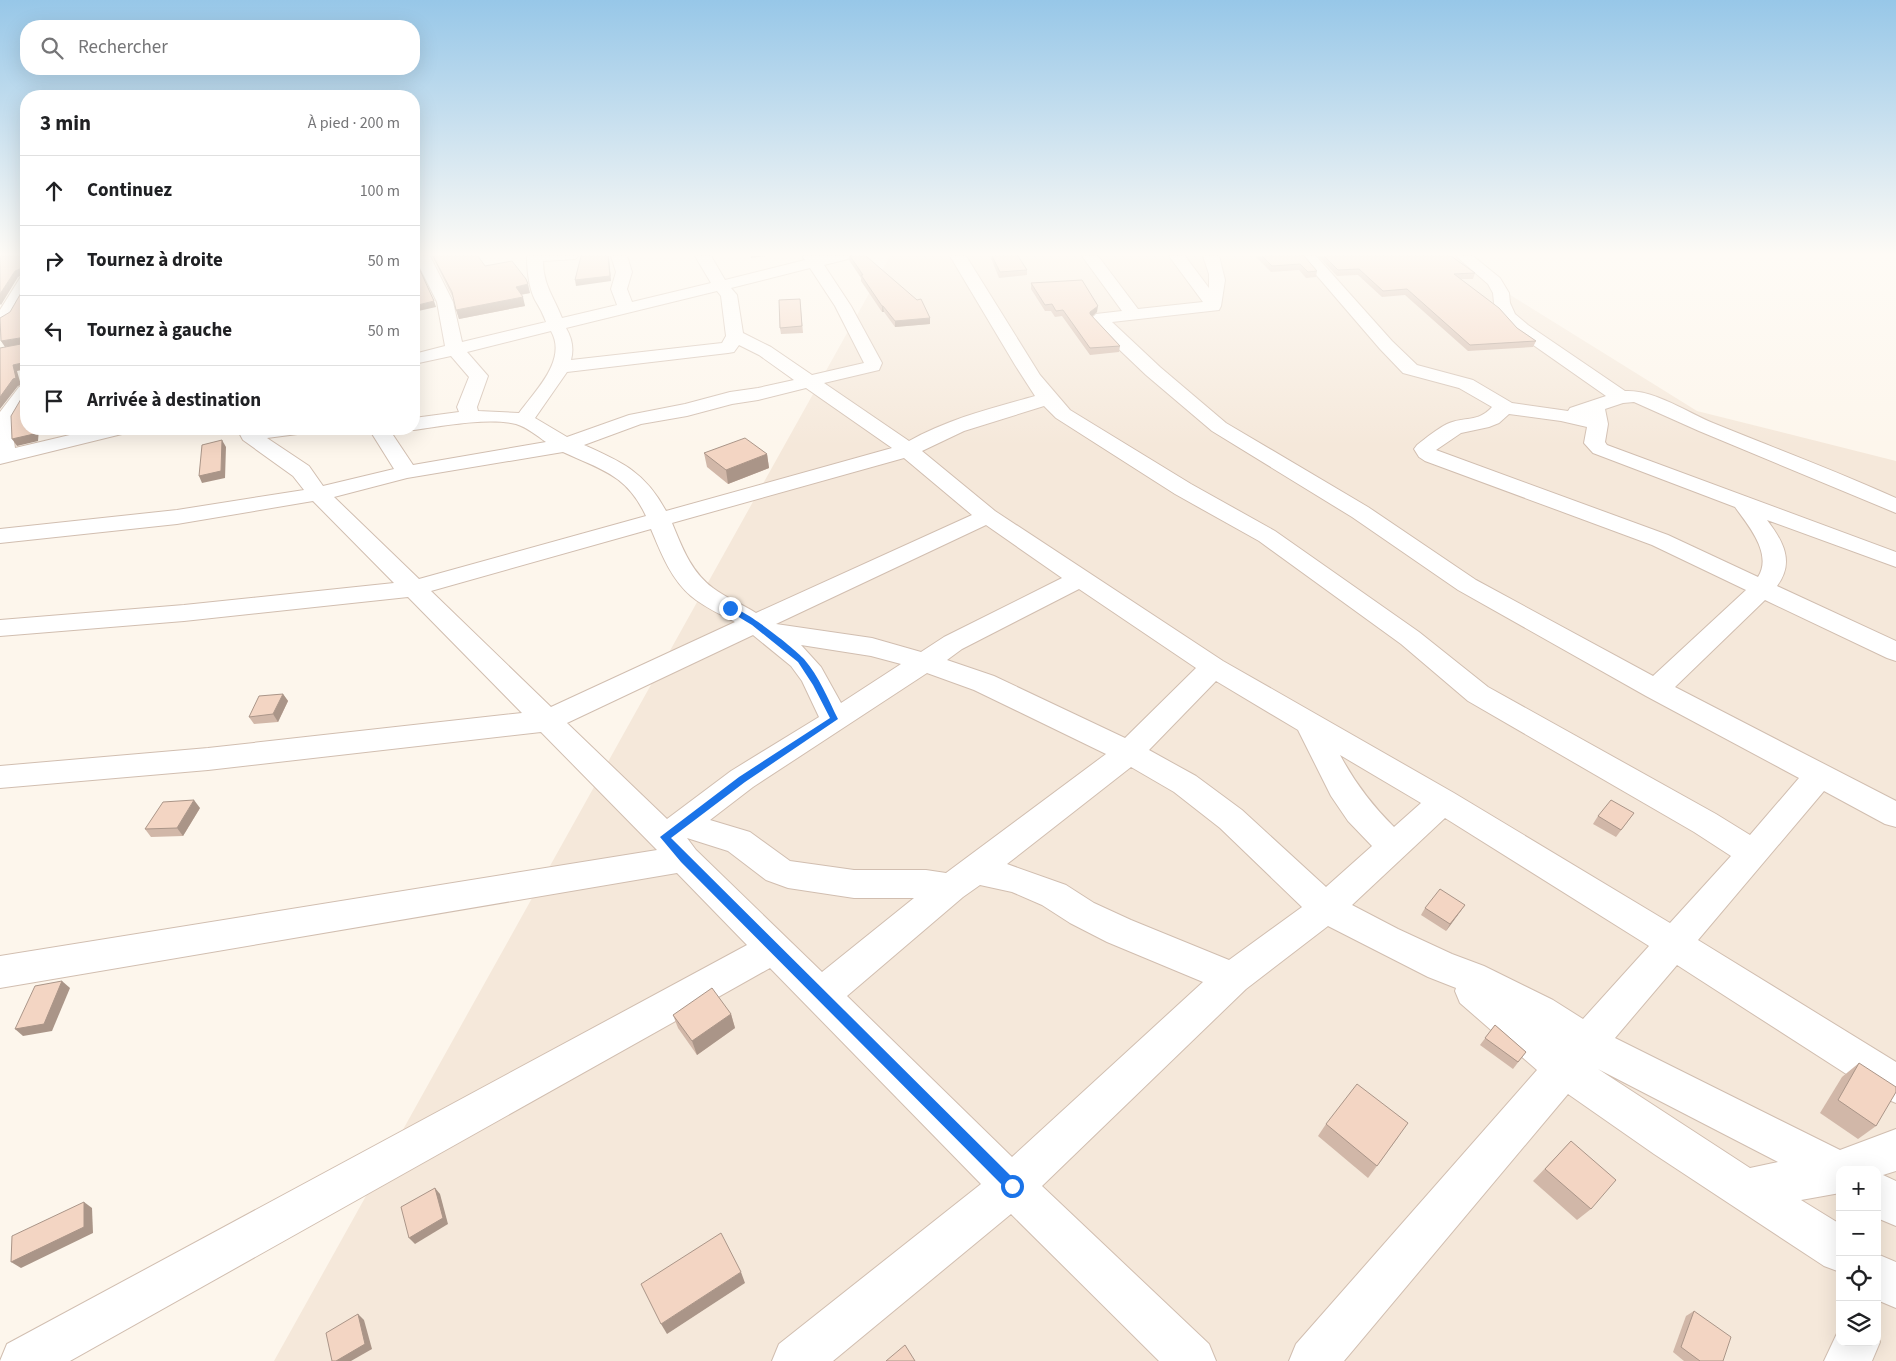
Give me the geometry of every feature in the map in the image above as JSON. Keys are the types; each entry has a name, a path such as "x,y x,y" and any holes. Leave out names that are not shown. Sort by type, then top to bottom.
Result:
{"street":[{"path":"448,320 455,349 479,376 468,407 471,418"},
{"path":"524,420 561,367 564,352 562,335 554,320"},
{"path":"420,358 579,320"},
{"path":"561,367 723,350 731,346 735,336 733,320"},
{"path":"0,536 177,517 318,494 408,472 566,445 636,419 687,410 730,398 758,394 872,366 873,363 849,320"},
{"path":"998,320 1034,382 1046,399 1072,421 1183,489 1267,536 1410,638 1478,694 1705,823 1753,854"},
{"path":"1100,320 1111,332 1147,365 1219,427 1360,512 1467,585 1656,689 1896,815"},
{"path":"1364,320 1410,369 1466,384 1507,408 1561,415 1596,415 1621,397 1636,396 1896,506"},
{"path":"1512,320 1522,329 1621,397"},
{"path":"735,336 765,351 908,450 987,516 1213,667 1443,801 1896,1084"},
{"path":"20,399 2,426 3,457 86,435"},
{"path":"0,628 412,589 908,450 920,443 987,416 1046,399"},
{"path":"1507,408 1499,411 1492,419 1482,423 1455,428 1424,449 1426,453 1660,540 1896,652"},
{"path":"1596,415 1594,443 1600,449 1896,560"},
{"path":"420,423 471,418 524,420 566,445 589,454 626,474 642,489 660,519 665,537 694,585 706,595 760,627 800,660 817,684 834,719"},
{"path":"252,435 301,471 318,494 545,721 677,840 773,948 820,996 1192,1361"},
{"path":"383,435 408,472"},
{"path":"1656,689 1762,589 1773,574 1774,551 1761,526 1743,503"},
{"path":"0,777 208,759 545,721 760,627 987,516"},
{"path":"677,840 742,779 834,719 953,643 1081,578"},
{"path":"760,627 872,647 925,662 984,683 1129,752 1185,784 1231,818 1281,868 1326,908 1386,940 1441,966 1492,1006 1576,1056 1836,1169"},
{"path":"820,996 964,878 1129,752 1213,667"},
{"path":"1309,723 1342,788 1359,812 1393,846"},
{"path":"1314,1361 1820,774"},
{"path":"796,1361 1012,1186 1233,978 1326,908 1443,801"},
{"path":"0,972 677,840 739,841 778,870 788,874 854,884 926,884 964,878 1017,880 1054,896 1082,913 1119,931 1233,978"},
{"path":"24,1361 773,948"},
{"path":"1576,1056 1654,1130 1836,1247"},
{"path":"1853,1166 1896,1150"},
{"path":"1748,1189 1836,1172"},
{"path":"1881,1196 1896,1205"},
{"path":"1848,1361 1855,1346"}],"shaded area":[{"path":"855,320 1550,320 1697,411 1896,461 1896,1361 274,1361"}],"building":[{"path":"0,320 20,320 20,338 1,341"},
{"path":"780,320 802,320 802,326 780,328"},
{"path":"1070,320 1095,320 1120,346 1090,348"},
{"path":"1441,320 1509,320 1517,328 1536,341 1470,345"},
{"path":"20,344 20,363 13,365 16,378 13,379 0,397 0,348"},
{"path":"20,401 20,435 30,435 12,439 11,416"},
{"path":"745,438 767,454 726,470 704,453"},
{"path":"222,440 221,471 199,476 202,445"},
{"path":"283,694 273,714 249,717 259,696"},
{"path":"194,800 177,828 145,829 163,802"},
{"path":"1611,800 1634,813 1621,830 1598,816"},
{"path":"1440,889 1465,905 1450,924 1425,908"},
{"path":"62,981 44,1024 15,1029 35,986"},
{"path":"712,988 731,1014 692,1041 673,1015"},
{"path":"1495,1025 1526,1052 1518,1062 1485,1038"},
{"path":"1859,1063 1896,1087 1896,1092 1876,1126 1838,1100"},
{"path":"1357,1084 1408,1123 1377,1166 1326,1124"},
{"path":"1571,1141 1616,1180 1591,1209 1545,1169"},
{"path":"435,1188 443,1218 409,1238 401,1207"},
{"path":"84,1202 84,1227 11,1262 12,1236"},
{"path":"721,1233 741,1272 661,1324 641,1284"},
{"path":"1694,1311 1731,1337 1723,1361 1700,1361 1681,1347"},
{"path":"358,1314 365,1344 336,1361 332,1361 326,1333"},
{"path":"905,1345 915,1361 886,1361"}],"route":[{"path":"730,608 755,623 800,660 817,684 834,719 742,779 665,837 684,859 1012,1186"}]}
